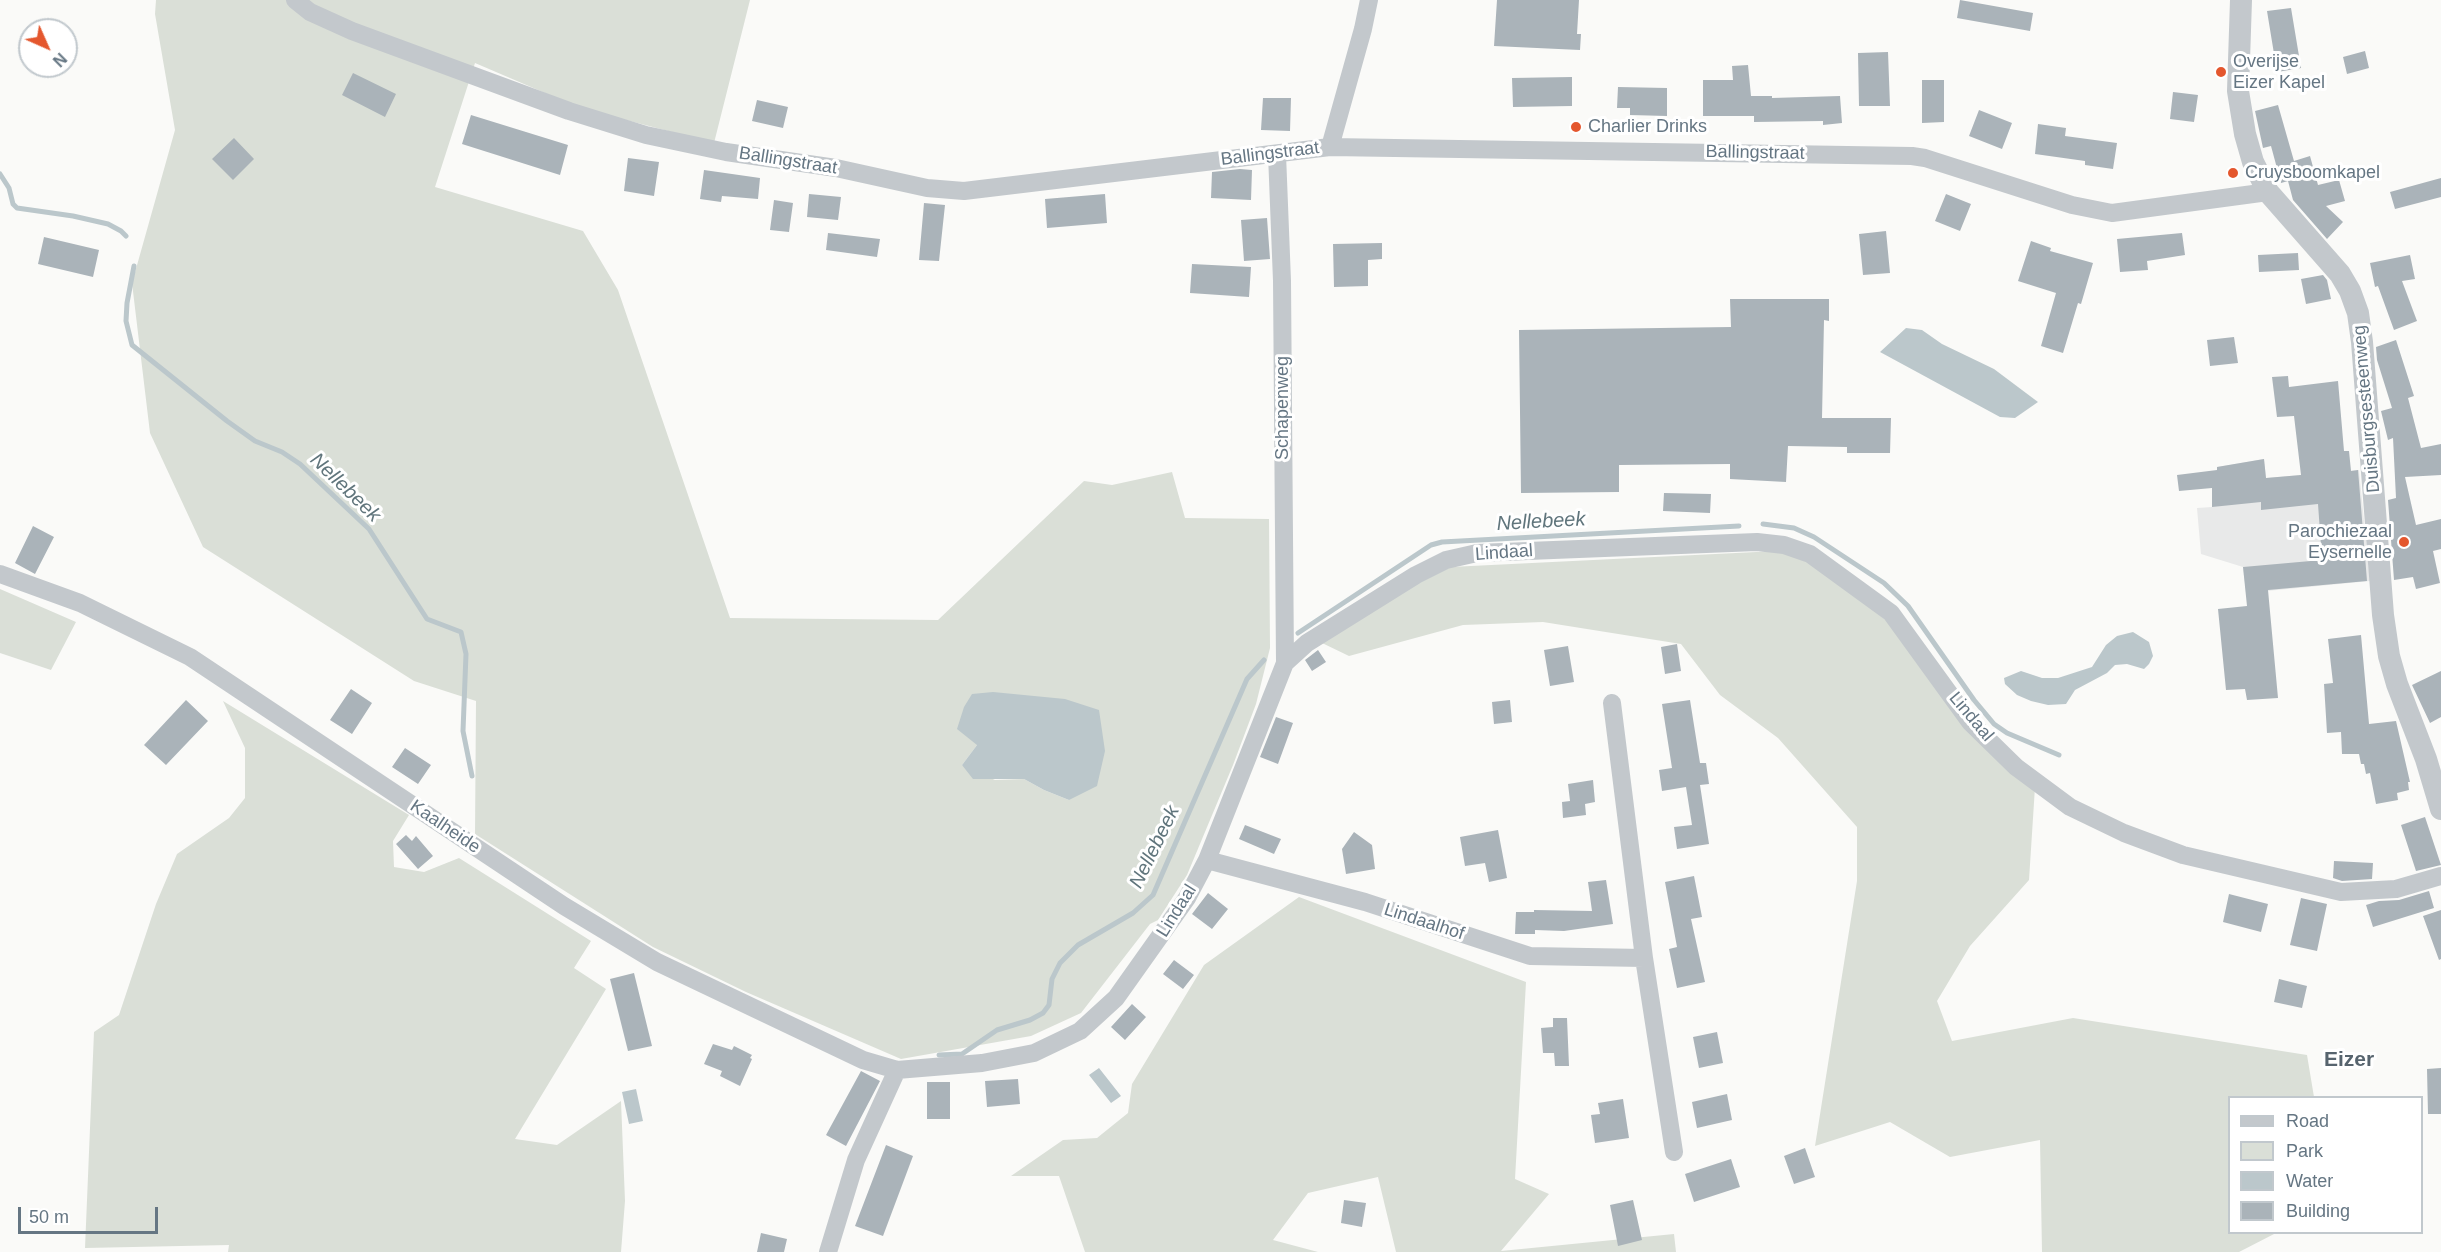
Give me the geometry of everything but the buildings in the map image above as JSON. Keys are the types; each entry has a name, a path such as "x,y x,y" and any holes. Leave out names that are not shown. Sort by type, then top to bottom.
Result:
{"street":[{"name":"Ballingstraat","path":"295,0 310,12 352,31 569,111 635,131 726,152 836,168 927,188 964,191 1330,147 1912,156 1925,158 2072,205 2112,213 2268,192"},
{"path":"1330,147 1369,0"},
{"name":"Duisburgsesteenweg","path":"2241,0 2238,62 2241,114 2253,162 2268,192 2340,274 2350,291 2358,313 2384,625 2389,656 2397,684 2433,755 2441,809"},
{"name":"Schapenweg","path":"1277,154 1282,281 1285,663"},
{"name":"Lindaal","path":"897,1070 982,1063 1034,1053 1080,1030 1116,998 1187,898 1207,860 1285,663 1307,644 1416,574 1446,560 1477,553 1757,542 1784,545 1810,554 1891,613 1970,722 2016,767 2070,807 2124,833 2183,855 2341,892 2396,889 2441,876"},
{"name":"Kaalheide","path":"0,574 80,603 190,657 564,906 657,962 863,1060 897,1070"},
{"path":"1612,704 1644,958 1674,1152"},
{"name":"Lindaalhof","path":"1207,860 1365,902 1530,956 1644,958"},
{"path":"828,1252 856,1160 897,1070"}],"shaded area":[{"path":"2264,459 2266,478 2359,470 2370,581 2246,593 2243,567 2201,554 2197,508 2212,507 2212,485 2218,472 2217,467"}],"green space":[{"path":"156,0 750,0 714,143 580,108 475,63 435,187 583,231 618,290 730,618 938,620 1084,481 1112,485 1172,472 1185,518 1269,519 1270,648 1256,704 1233,765 1187,875 1158,920 1150,924 1081,1013 1031,1036 901,1059 746,992 653,947 475,834 476,701 414,681 203,547 150,433 132,283 175,130 155,14","holes":["1098,710 1101,731 1069,800 1024,779 995,780 962,765 977,745"]},
{"path":"1797,550 1887,621 2035,787 2029,880 1970,946 1937,1001 1952,1041 2073,1018 2307,1055 2314,1096 2228,1096 2228,1234 2274,1234 2239,1252 2042,1252 2040,1140 1950,1157 1890,1122 1815,1146 1857,881 1857,827 1778,738 1720,695 1681,644 1543,622 1463,625 1349,656 1320,642 1430,568"},
{"path":"0,589 76,622 51,670 0,653"},
{"path":"223,701 409,815 393,841 394,867 424,872 459,858 591,941 574,968 606,989 515,1139 557,1145 621,1101 625,1201 621,1252 228,1252 229,1245 85,1248 94,1032 119,1015 156,904 177,854 229,818 245,798 245,748"},
{"path":"1299,897 1526,982 1515,1179 1549,1194 1501,1251 1674,1234 1676,1252 1396,1252 1378,1177 1308,1193 1273,1240 1318,1252 1085,1252 1059,1176 1011,1176 1063,1140 1097,1138 1128,1113 1132,1084 1204,965"}],"water":[{"path":"1906,328 1922,330 1942,344 1994,369 2038,402 2015,418 2000,417 1880,352"},
{"path":"2133,632 2149,642 2153,656 2149,664 2144,669 2127,664 2115,665 2107,673 2075,690 2066,704 2048,705 2031,701 2017,695 2005,684 2004,678 2021,671 2042,678 2058,678 2092,667 2106,645 2117,636"},
{"path":"993,692 1065,699 1099,710 1105,751 1097,786 1069,800 1024,779 973,779 962,765 977,745 957,729 964,707 972,694"},
{"path":"1099,1068 1121,1096 1111,1103 1089,1075"},
{"path":"636,1089 643,1121 629,1124 622,1092"}],"waterway":[{"name":"Nellebeek","path":"0,174 17,208 73,216 108,224 126,236"},
{"name":"Nellebeek","path":"134,266 126,321 132,345 255,441 282,452 300,464 369,529 427,619 461,632 466,654 463,731 472,776"},
{"name":"Nellebeek","path":"1763,524 1794,528 1814,537 1884,583 1908,606 1974,700 1994,724 2007,733 2059,755"},
{"name":"Nellebeek","path":"1298,633 1431,545 1442,542 1739,526"},
{"name":"Nellebeek","path":"939,1055 962,1054 997,1030 1030,1020 1043,1013 1049,1005 1052,979 1060,963 1078,945 1133,913 1153,895 1247,679 1264,660"}],"place":[{"name":"Overijse Eizer Kapel","path":"2221,72"},
{"name":"Charlier Drinks","path":"1576,127"},
{"name":"Cruysboomkapel","path":"2233,173"},
{"name":"Parochiezaal Eysernelle","path":"2404,542"}],"district":[{"name":"Eizer","path":"2349,1060"}]}
